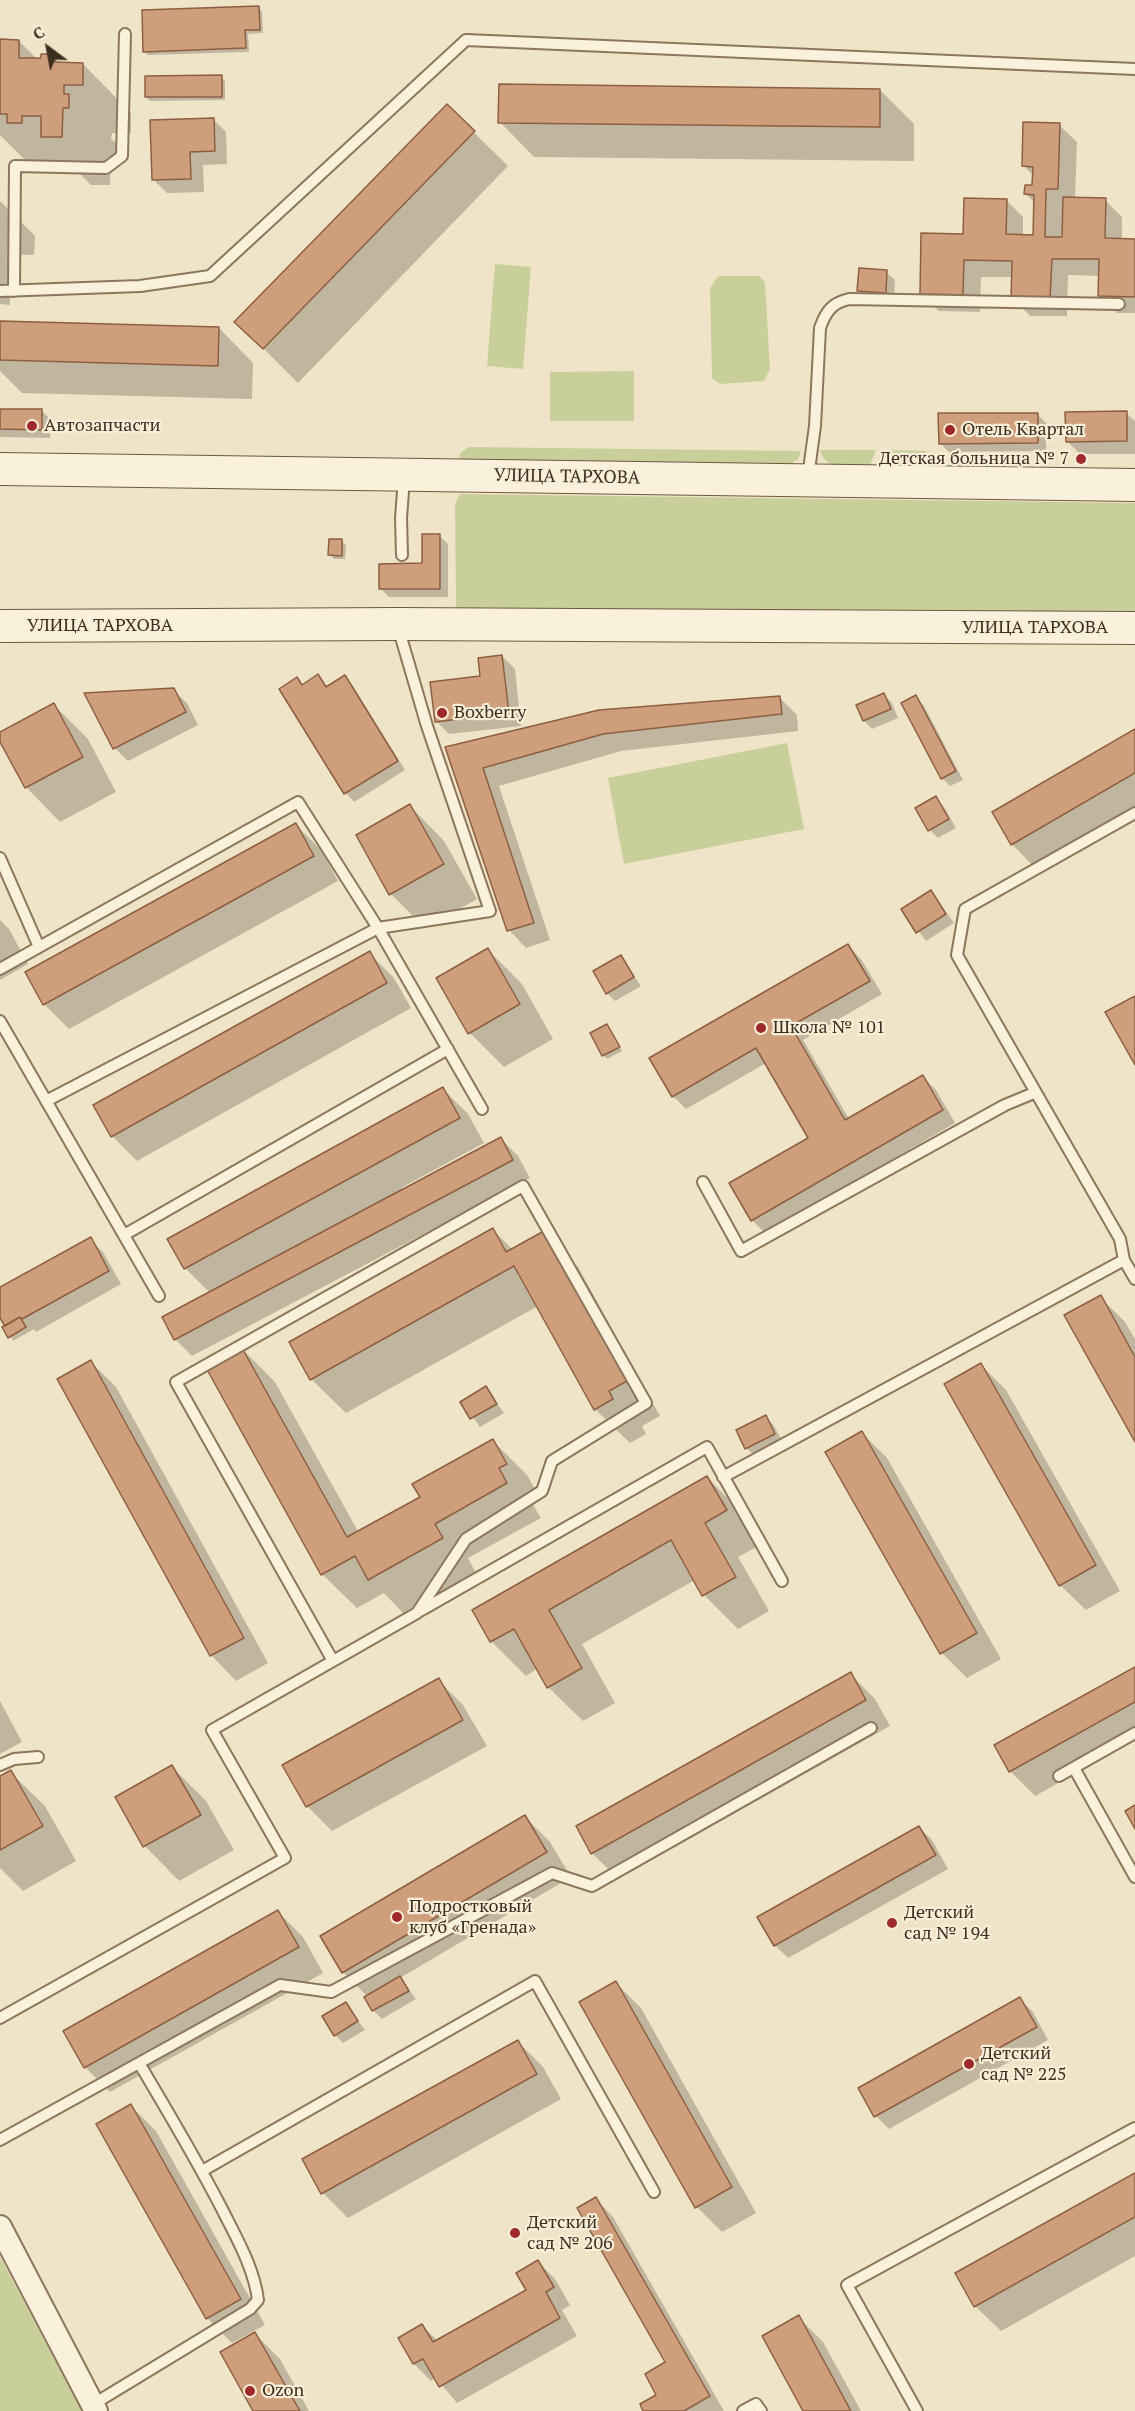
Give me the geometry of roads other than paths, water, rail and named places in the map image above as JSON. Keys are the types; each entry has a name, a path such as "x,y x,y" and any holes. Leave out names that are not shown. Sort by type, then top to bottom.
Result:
{"main road":[{"name":"УЛИЦА ТАРХОВА","path":"0,469 1135,485"},
{"name":"УЛИЦА ТАРХОВА","path":"0,626 398,624 1135,628"}],"street":[{"path":"0,2227 94,2408"}],"lane":[{"path":"14,291 15,166 106,168 122,156 125,33"},
{"path":"0,291 140,286 210,276 466,40 1135,69"},
{"path":"808,480 815,426 820,328 825,315 837,302 849,299 1119,304"},
{"path":"402,555 400,518 404,475"},
{"path":"46,1101 378,928 490,911 427,726 398,624"},
{"path":"0,969 298,802 378,928 482,1109"},
{"path":"1135,813 965,909 957,955 1034,1093 1120,1239 1124,1260 1135,1280"},
{"path":"0,858 39,947"},
{"path":"0,1021 159,1296"},
{"path":"124,1235 448,1049"},
{"path":"703,1182 741,1251 1005,1105 1034,1093"},
{"path":"333,1660 176,1382 522,1186 646,1403 552,1461 542,1491 466,1539 417,1613"},
{"path":"723,1477 1124,1260"},
{"path":"0,2018 285,1858 212,1730 707,1448 782,1581"},
{"path":"0,2140 280,1985 331,1992 552,1874 592,1886 871,1728"},
{"path":"1059,1776 1135,1733"},
{"path":"0,1765 14,1759 38,1757"},
{"path":"1074,1768 1135,1877"},
{"path":"202,2171 535,1981 654,2192"},
{"path":"94,2408 233,2319 258,2300 256,2280 202,2171 139,2063"},
{"path":"917,2411 847,2285 1135,2128"},
{"path":"743,2411 756,2404 761,2411"}],"place":[{"name":"Автозапчасти","path":"32,426"},
{"name":"Отель Квартал","path":"950,430"},
{"name":"Детская больница № 7","path":"1081,459"},
{"name":"Boxberry","path":"442,713"},
{"name":"Школа № 101","path":"761,1028"},
{"name":"Подростковый клуб «Гренада»","path":"397,1917"},
{"name":"Детский сад № 194","path":"892,1923"},
{"name":"Детский сад № 225","path":"969,2064"},
{"name":"Детский сад № 206","path":"515,2233"},
{"name":"Ozon","path":"250,2391"}]}
